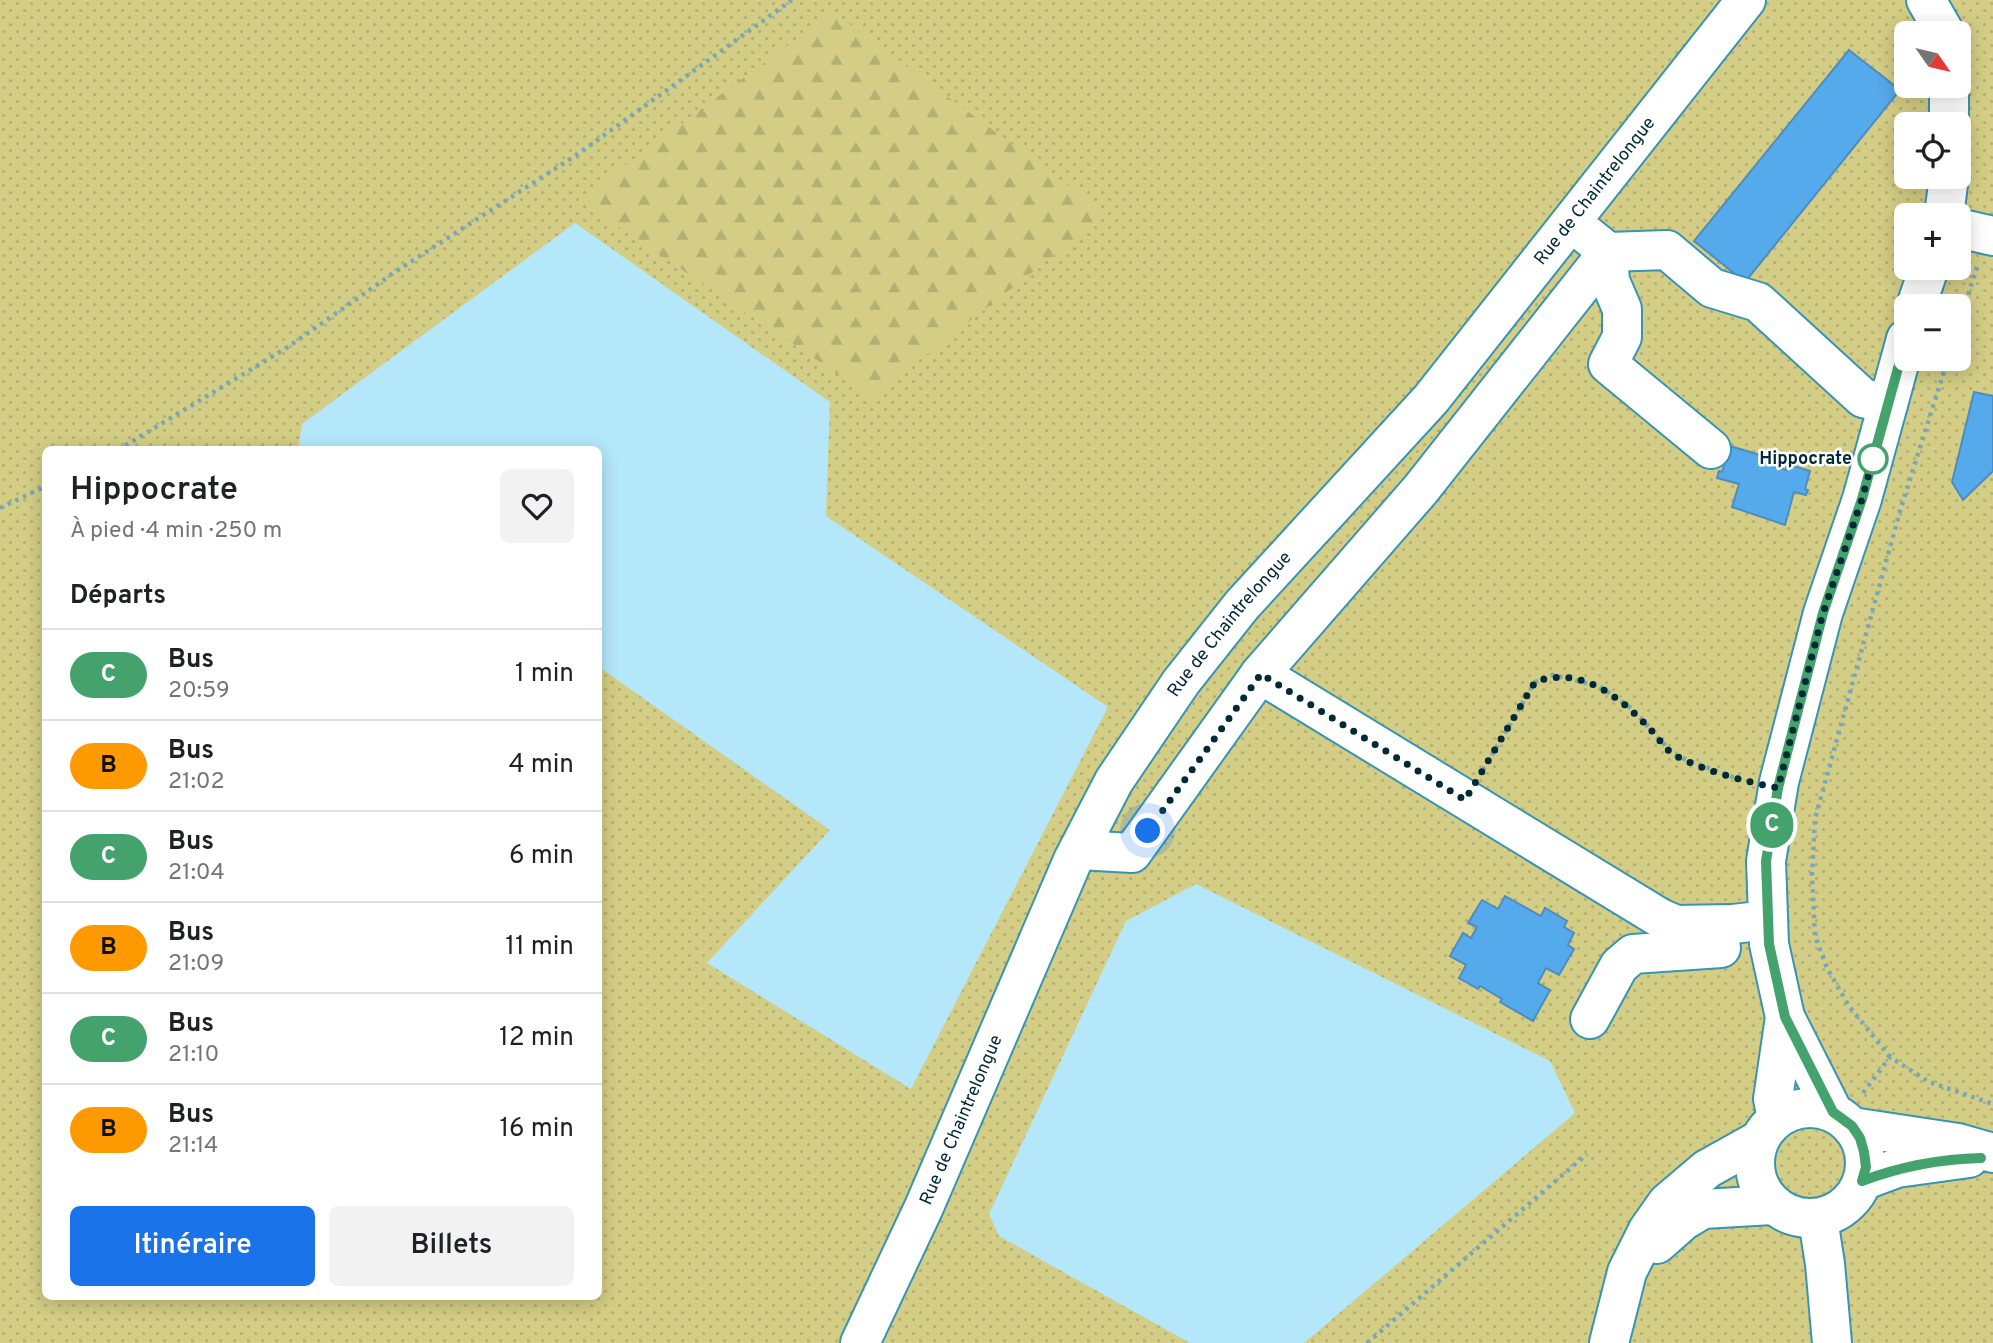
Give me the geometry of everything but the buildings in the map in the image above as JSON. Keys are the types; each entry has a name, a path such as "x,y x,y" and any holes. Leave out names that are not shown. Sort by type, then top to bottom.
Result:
{"street":[{"name":"Rue de Chaintrelongue","path":"860,1343 924,1207 1079,850 1114,781 1181,682 1242,605 1431,399 1746,0"},
{"path":"1926,0 1939,21"},
{"path":"1945,0 1946,21"},
{"path":"1572,223 1608,252 1667,250 1712,288 1758,302 1863,398 1888,404"},
{"path":"1971,231 1993,236"},
{"path":"1608,252 1610,281 1622,309 1622,337 1608,364 1711,449"},
{"path":"1079,850 1132,853 1261,674 1421,489 1608,252"},
{"path":"1785,1017 1768,1129 1754,1157 1755,1174 1761,1191 1772,1205 1801,1219 1818,1219 1846,1206 1856,1195 1866,1167 1864,1152 1860,1138 1843,1119 1785,1017 1768,932 1766,861 1778,788 1823,613 1862,499 1897,371"},
{"path":"1261,674 1465,800 1676,925 1733,924 1768,932"},
{"path":"1590,1019 1619,966 1633,954 1768,932"},
{"path":"1612,1334 1627,1272 1648,1230 1667,1203 1707,1169 1768,1129 1790,1111 1804,1108 1958,1143 1993,1155"},
{"path":"1862,1181 1897,1168 1954,1158 1993,1155"},
{"path":"1612,1334 1642,1267 1661,1239 1683,1221 1703,1209 1772,1205"},
{"path":"1818,1219 1832,1343"}],"path":[{"path":"125,446 288,347 395,272 578,154 792,0"},
{"path":"1944,371 1900,511 1815,819 1812,875 1815,936 1827,968 1849,1006 1890,1057 1929,1082 1993,1104"},
{"path":"0,508 42,488"},
{"path":"1465,800 1535,682 1553,675 1599,686 1630,708 1674,755 1743,781 1778,788"},
{"path":"1843,1119 1890,1057"},
{"path":"1367,1343 1587,1154"}],"green space":[{"path":"0,0 1993,0 1993,1343 1304,1343 1575,1113 1550,1061 1196,884 1126,921 989,1214 999,1236 1190,1343 0,1343"},
{"path":"833,12 1107,214 872,397 578,200"}],"bus line":[{"name":"C","path":"1897,371 1862,499 1823,613 1778,788 1766,861 1769,944 1785,1017 1833,1112 1852,1126 1860,1138 1866,1167 1862,1181 1897,1168 1954,1158 1981,1158"}],"place":[{"name":"Hippocrate","path":"1873,459"}],"route":[{"path":"1148,831 1261,674 1465,800 1535,682 1553,675 1599,686 1630,708 1674,755 1743,781 1778,788 1823,613 1875,452 1873,459"}]}
